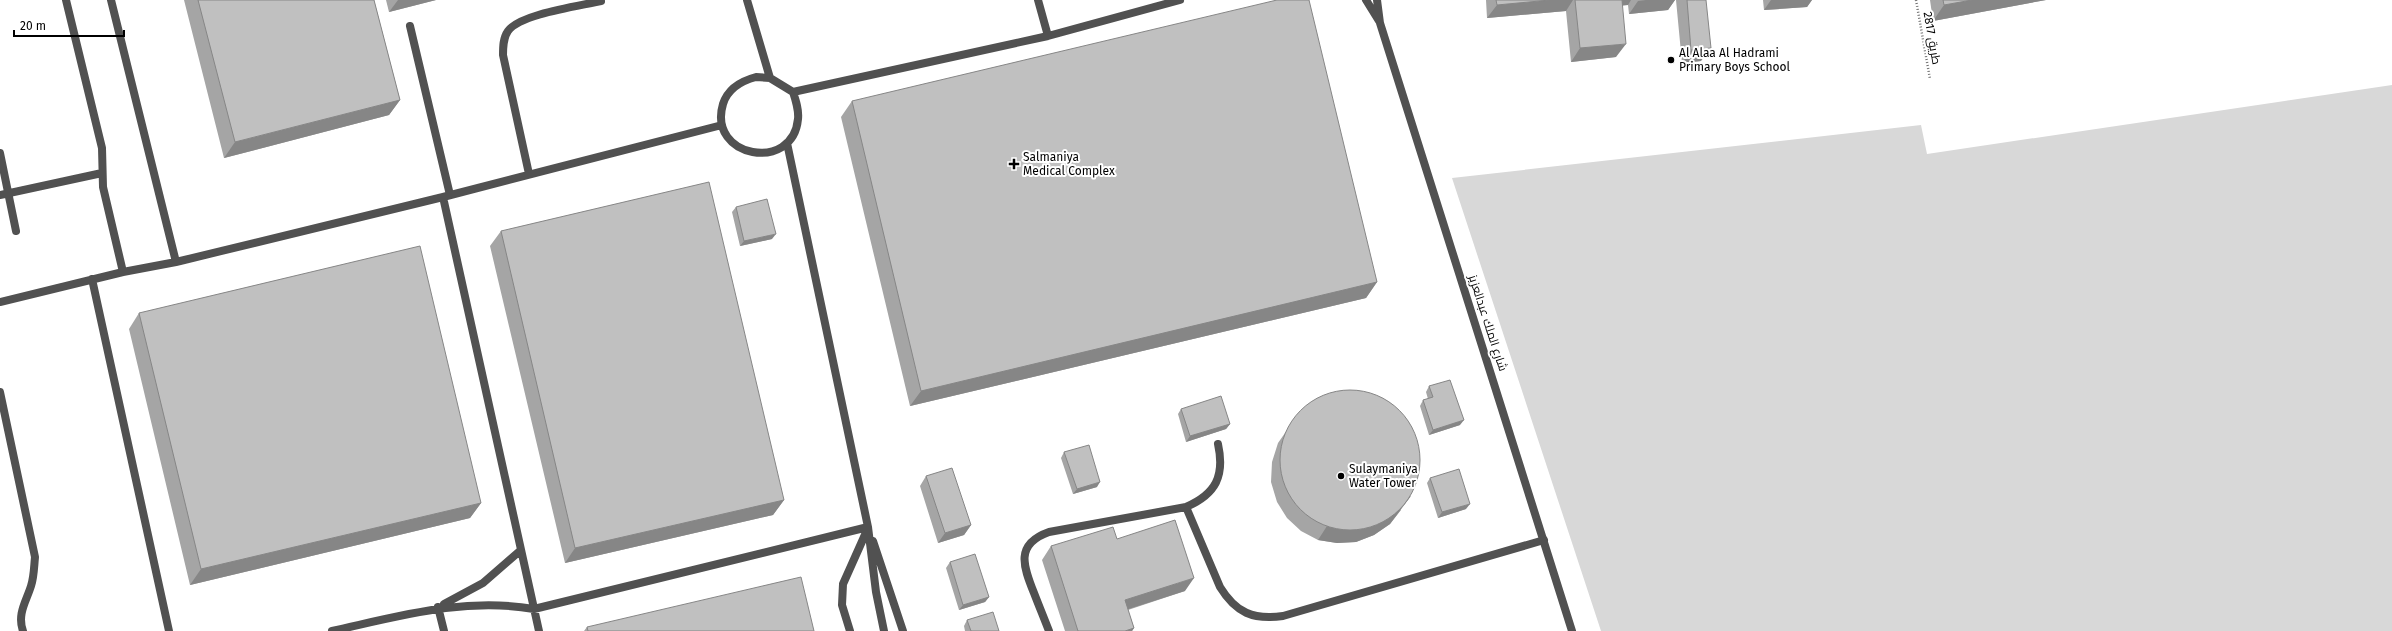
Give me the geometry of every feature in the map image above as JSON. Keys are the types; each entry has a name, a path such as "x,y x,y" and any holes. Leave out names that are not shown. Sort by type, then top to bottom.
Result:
{"street":[{"path":"66,0 102,148 103,188 123,272"},
{"path":"112,0 176,262"},
{"path":"747,0 770,78"},
{"path":"1038,0 1048,36"},
{"path":"793,92 798,119 794,132 787,143 775,151 762,154 749,152 737,146 728,137 722,124 721,111 725,98 733,88 744,80 756,77 770,78 793,92 1048,36 1180,0"},
{"name":"شارع الملك عبدالعزيز","path":"1366,0 1380,23"},
{"name":"شارع الملك عبدالعزيز","path":"1377,0 1380,23 1572,631"},
{"path":"529,174 503,55 503,43 508,31 524,20 601,1"},
{"path":"410,26 539,631"},
{"path":"0,302 92,279 176,262 447,196 722,124"},
{"path":"787,143 868,527 876,592 884,631"},
{"path":"0,153 16,231"},
{"path":"0,195 102,173"},
{"path":"92,279 169,631"},
{"path":"0,392 35,557 32,584 22,607 20,619 23,631"},
{"path":"1049,631 1024,568 1024,555 1028,544 1037,536 1049,532 1186,506 1201,500 1212,490 1220,475 1222,460 1218,444"},
{"path":"1186,506 1220,587 1227,598 1236,607 1251,615 1267,618 1284,616 1544,540"},
{"path":"332,631 438,607 489,604 534,609 868,527"},
{"path":"850,631 842,605 843,584 868,527"},
{"path":"868,527 904,631"},
{"path":"438,607 483,583 521,550"},
{"path":"438,607 444,631"}],"path":[{"name":"طريق 2817","path":"1916,0 1930,79"}],"shaded area":[{"path":"2392,85 2392,631 1601,631 1452,178 1921,125 1927,154"}],"building":[{"path":"198,0 374,0 400,100 235,142"},
{"path":"1277,0 1309,0 1377,282 921,391 852,101"},
{"path":"1496,0 1550,0 1497,5"},
{"path":"1575,0 1622,0 1626,44 1580,48"},
{"path":"1687,0 1706,0 1711,48 1691,50"},
{"path":"1943,0 1972,0 1944,5"},
{"path":"709,182 784,500 575,548 501,231"},
{"path":"767,199 776,234 744,241 736,207"},
{"path":"420,246 481,503 201,569 139,313"},
{"path":"1450,380 1464,420 1433,430 1423,400 1433,397 1429,386"},
{"name":"Sulaymaniya Water Tower","path":"1350,390 1370,393 1377,396 1389,402 1404,416 1417,440 1420,460 1417,480 1414,487 1408,499 1394,514 1370,527 1350,530 1330,527 1323,524 1311,518 1296,504 1283,480 1280,460 1283,440 1286,433 1292,421 1306,406 1330,393"},
{"path":"1221,396 1230,424 1190,436 1181,409"},
{"path":"1089,445 1100,482 1077,489 1064,452"},
{"path":"952,468 971,525 945,533 926,476"},
{"path":"1459,469 1470,504 1442,512 1430,478"},
{"path":"1175,520 1194,578 1125,600 1134,628 1125,631 1078,631 1051,546 1113,527 1117,539"},
{"path":"975,554 989,597 963,605 950,562"},
{"path":"801,577 814,631 588,631 587,627"},
{"path":"993,612 999,631 971,631 967,620"}],"place":[{"name":"Al Alaa Al Hadrami Primary Boys School","path":"1671,60"},
{"name":"Salmaniya Medical Complex","path":"1014,164"},
{"name":"Sulaymaniya Water Tower","path":"1341,476"}]}
